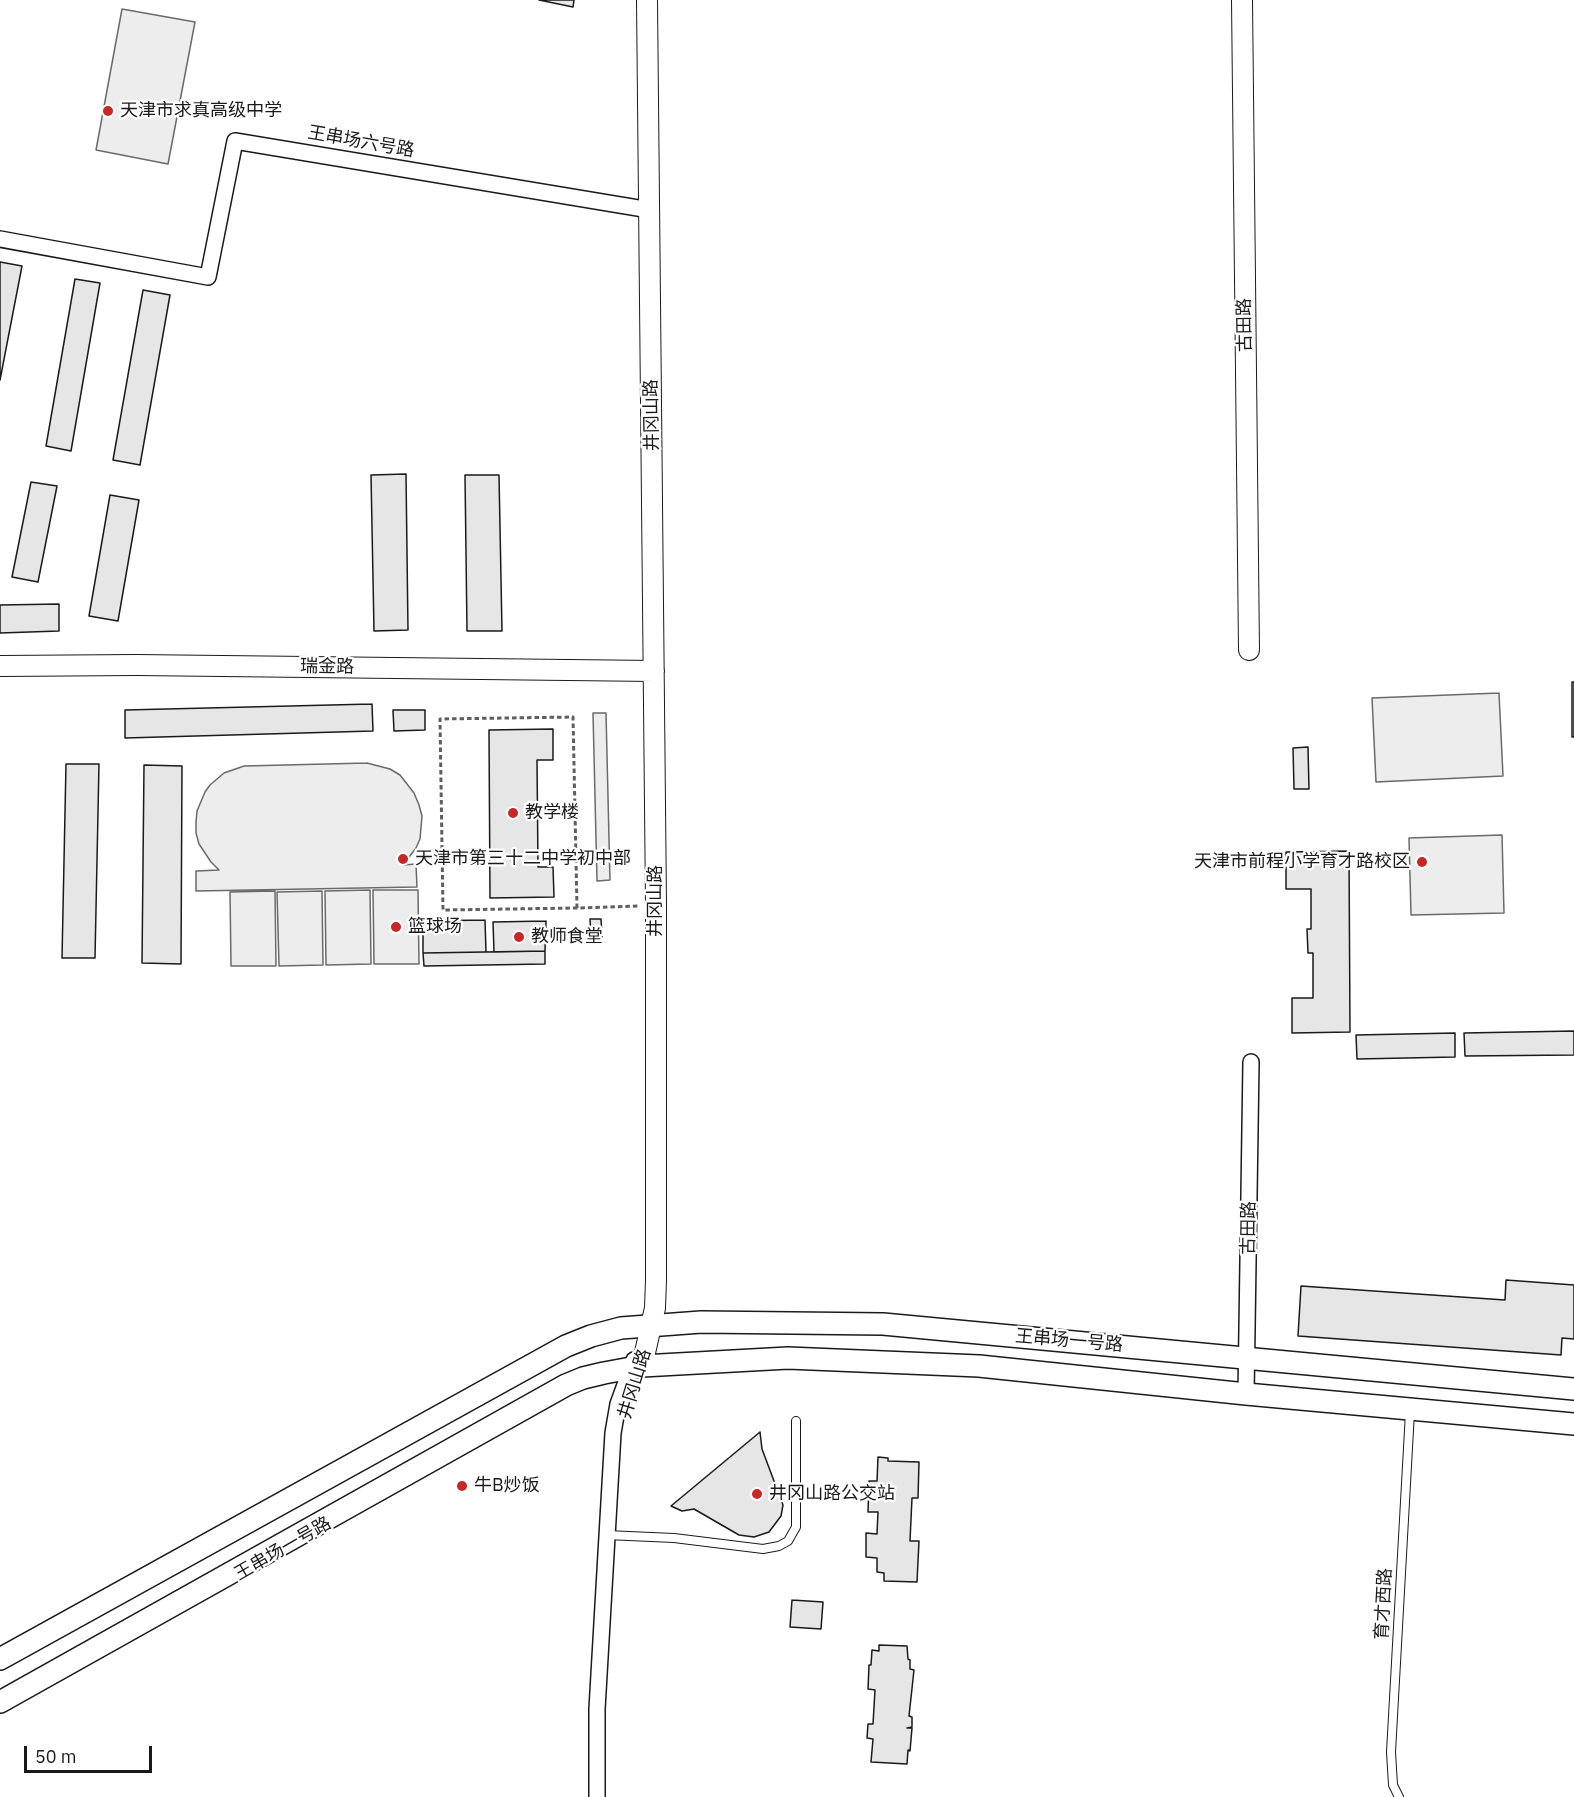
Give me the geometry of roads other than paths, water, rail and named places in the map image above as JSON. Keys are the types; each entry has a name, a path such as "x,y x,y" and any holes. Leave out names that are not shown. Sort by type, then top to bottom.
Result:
{"main road":[{"name":"王串场一号路","path":"0,1661 566,1346 621,1328 701,1322 883,1324 1574,1389"},
{"name":"王串场一号路","path":"0,1702 566,1386 604,1372 637,1367 788,1358 874,1360 979,1366 1410,1410 1574,1424"},
{"name":"王串场一号路","path":"637,1367 709,1363"},
{"name":"王串场一号路","path":"0,1710 566,1386"}],"street":[{"name":"井冈山路","path":"640,0 646,210"},
{"name":"井冈山路","path":"603,1797 601,1782 613,1433 618,1404 637,1367 647,1325 655,1308 656,906 650,671 646,210 648,0"},
{"name":"古田路","path":"1242,0 1250,650"},
{"name":"王串场六号路","path":"0,239 208,278 235,141 646,210"},
{"name":"瑞金路","path":"0,666 136,664 650,671"},
{"name":"井冈山路","path":"647,1325 645,1308 650,671"},
{"name":"古田路","path":"1246,1394 1251,1062"},
{"name":"井冈山路","path":"597,1797 597,1709 610,1536"}],"lane":[{"name":"育才西路","path":"1399,1797 1393,1785 1391,1752 1410,1410"},
{"path":"610,1536 674,1538 763,1549 788,1541 796,1527 796,1421"}],"place":[{"name":"天津市求真高级中学","path":"108,111"},
{"name":"教学楼","path":"513,813"},
{"name":"天津市第三十二中学初中部","path":"403,859"},
{"name":"天津市前程小学育才路校区","path":"1422,862"},
{"name":"篮球场","path":"396,927"},
{"name":"教师食堂","path":"519,937"},
{"name":"牛B炒饭","path":"462,1486"},
{"name":"井冈山路公交站","path":"757,1494"}]}
